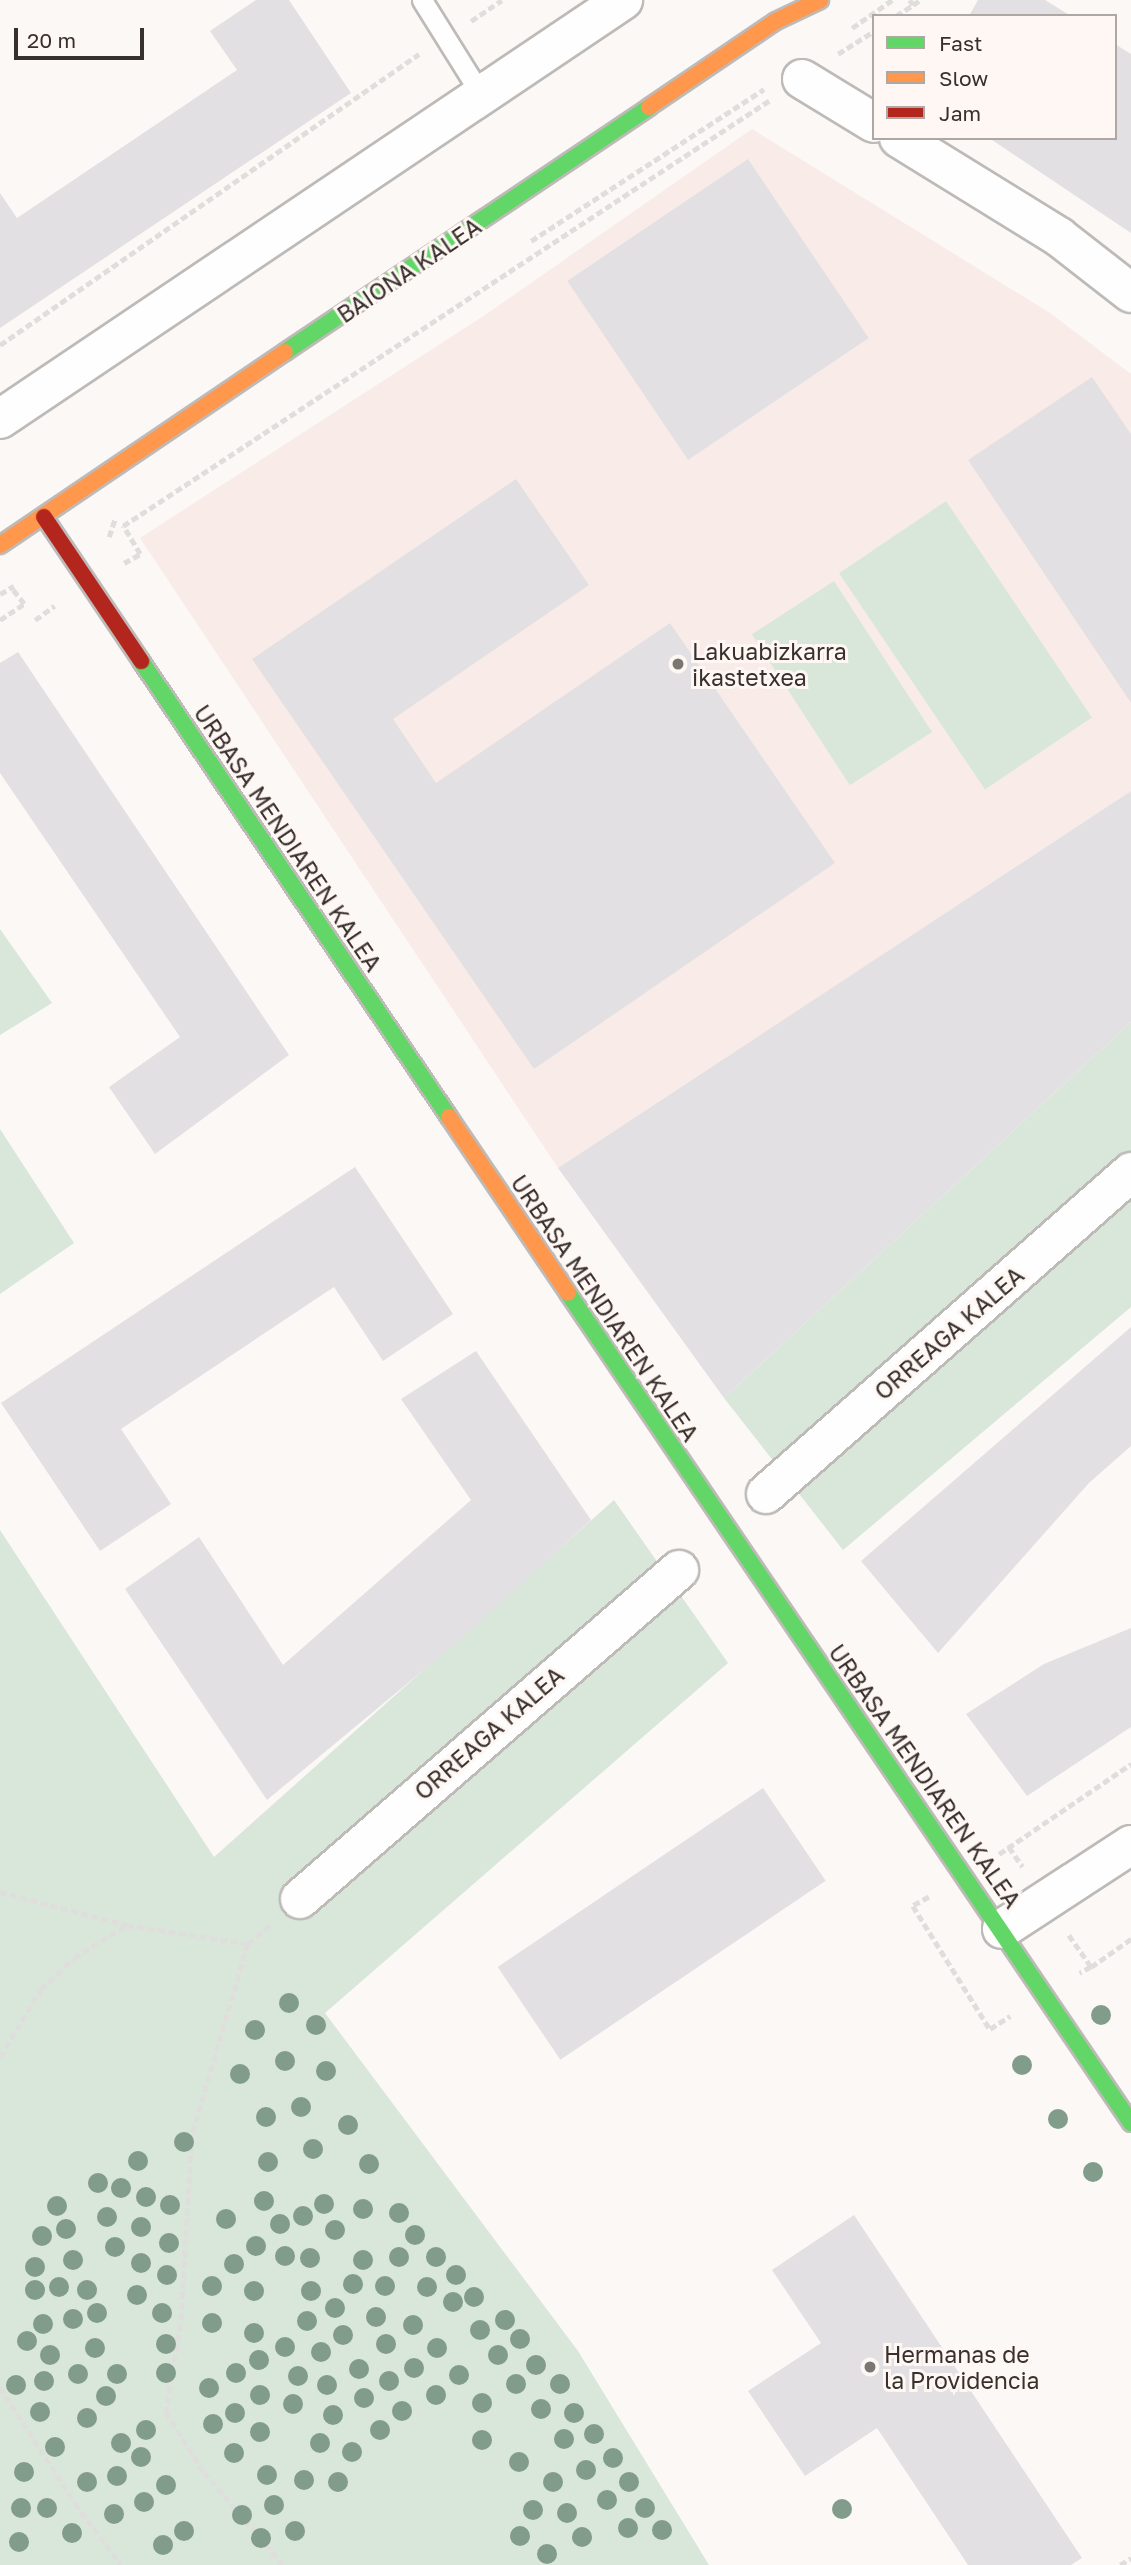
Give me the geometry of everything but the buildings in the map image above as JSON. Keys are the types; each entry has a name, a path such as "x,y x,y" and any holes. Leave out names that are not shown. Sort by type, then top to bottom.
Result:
{"street":[{"path":"0,419 623,0"},
{"name":"BAIONA KALEA","path":"0,545 776,21 820,0"},
{"path":"789,80 872,122"},
{"path":"902,140 1059,237 1131,293"},
{"name":"URBASA MENDIAREN KALEA","path":"44,517 1131,2123"},
{"name":"ORREAGA KALEA","path":"766,1494 1131,1172"},
{"name":"ORREAGA KALEA","path":"300,1899 679,1570"},
{"path":"1002,1929 1131,1845"}],"lane":[{"path":"422,0 482,96"}],"path":[{"path":"0,345 502,0"},
{"path":"850,29 892,0"},
{"path":"911,2 920,0"},
{"path":"522,247 789,80"},
{"path":"0,594 23,580 55,583 84,576 140,554 123,526 789,80"},
{"path":"35,620 84,576 103,554 117,511"},
{"path":"0,620 24,604 6,580"},
{"path":"1009,1847 1131,1764"},
{"path":"0,1892 127,1925 248,1944"},
{"path":"283,2565 204,2472 166,2412 181,2325 192,2135 248,1944 300,1899"},
{"path":"0,2057 41,1989 74,1958 127,1925"},
{"path":"1090,1967 1131,1939"},
{"path":"0,2387 75,2503 121,2565"},
{"path":"1120,2565 1131,2558"}],"shaded area":[{"name":"Lakuabizkarra ikastetxea","path":"752,129 1050,313 1131,374 1131,791 558,1168 140,538 485,315"}],"green space":[{"path":"946,501 1092,717 985,790 839,573"},
{"path":"834,581 932,732 850,785 752,634"},
{"path":"0,929 52,1003 0,1035"},
{"path":"1131,1022 1131,1307 843,1550 724,1398"},
{"path":"0,1129 74,1243 0,1294"},
{"path":"614,1500 728,1663 325,2013 578,2351 709,2565 0,2565 0,1530 214,1857"}],"traffic: fast":[{"path":"285,352 649,107"},
{"path":"141,661 449,1117"},
{"path":"568,1293 1131,2123"}],"traffic: slow":[{"path":"649,107 776,21 820,0"},
{"path":"0,545 285,352"},
{"path":"449,1117 568,1293"}],"traffic: jam":[{"path":"44,517 141,661"}],"place":[{"name":"Lakuabizkarra ikastetxea","path":"678,664"},
{"name":"Hermanas de la Providencia","path":"870,2367"}]}
